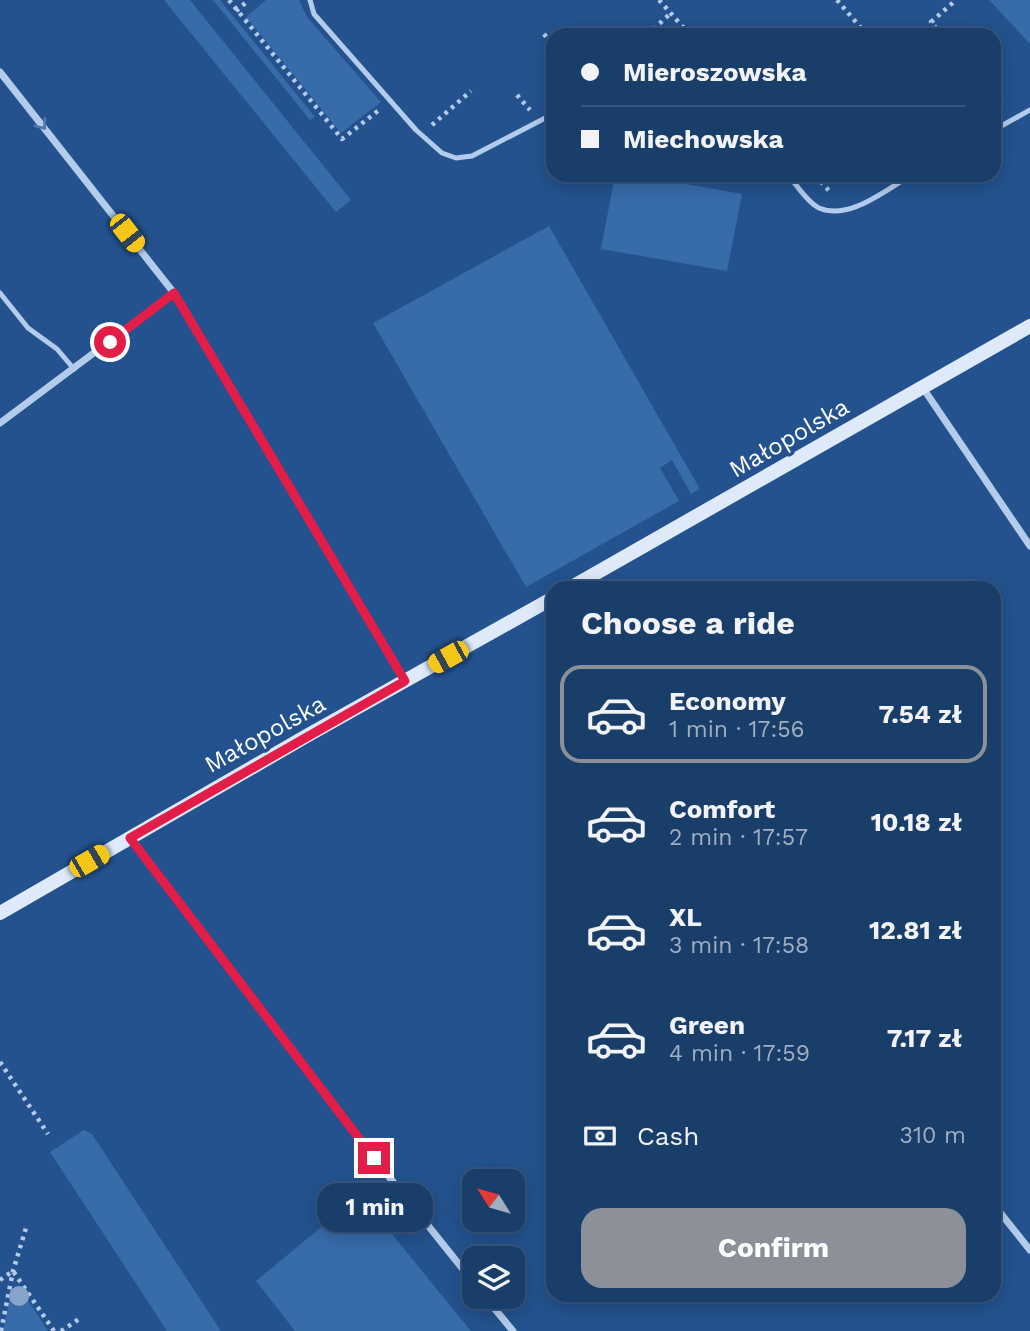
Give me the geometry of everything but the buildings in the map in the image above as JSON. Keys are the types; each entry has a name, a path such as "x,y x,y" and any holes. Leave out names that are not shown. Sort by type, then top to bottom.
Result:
{"street":[{"path":"0,72 174,293 405,681"},
{"path":"0,423 174,293"},
{"name":"Małopolska","path":"582,581 1030,326"},
{"path":"923,388 1030,547"},
{"name":"Małopolska","path":"0,913 405,681 546,607"},
{"path":"130,838 365,1147 462,1268"},
{"path":"1001,1214 1030,1250"},
{"path":"495,1309 513,1331"}],"lane":[{"path":"310,0 314,14 421,135 442,153 456,158 472,156 546,118"},
{"path":"1001,126 1030,110"},
{"path":"795,182 819,207 850,210 900,182"},
{"path":"0,293 28,328 57,349 74,369"}],"path":[{"path":"229,0 342,139 391,100"},
{"path":"236,11 249,0"},
{"path":"659,0 684,28"},
{"path":"837,0 861,28"},
{"path":"936,28 931,22 956,0"},
{"path":"655,28 671,13"},
{"path":"421,135 471,91"},
{"path":"0,1062 48,1134"},
{"path":"1,1331 13,1271 26,1228"},
{"path":"0,1280 13,1271"},
{"path":"13,1271 54,1331"},
{"path":"61,1331 82,1317"}],"shaded area":[{"path":"164,0 190,0 351,200 336,212"},
{"path":"213,0 220,0 315,117 310,120"},
{"path":"266,0 299,0 307,17 381,102 341,133 246,17"},
{"path":"989,0 1030,0 1030,44"},
{"path":"614,182 676,182 742,194 727,271 601,249"},
{"path":"549,226 700,489 691,494 672,460 660,468 679,501 526,587 373,323"},
{"path":"84,1130 92,1134 221,1331 167,1331 50,1152"},
{"path":"360,1195 471,1331 295,1331 256,1281"},
{"path":"20,1288 48,1331 3,1331 11,1293"}],"route":[{"path":"110,342 174,293 405,681 130,838 374,1158"}]}
